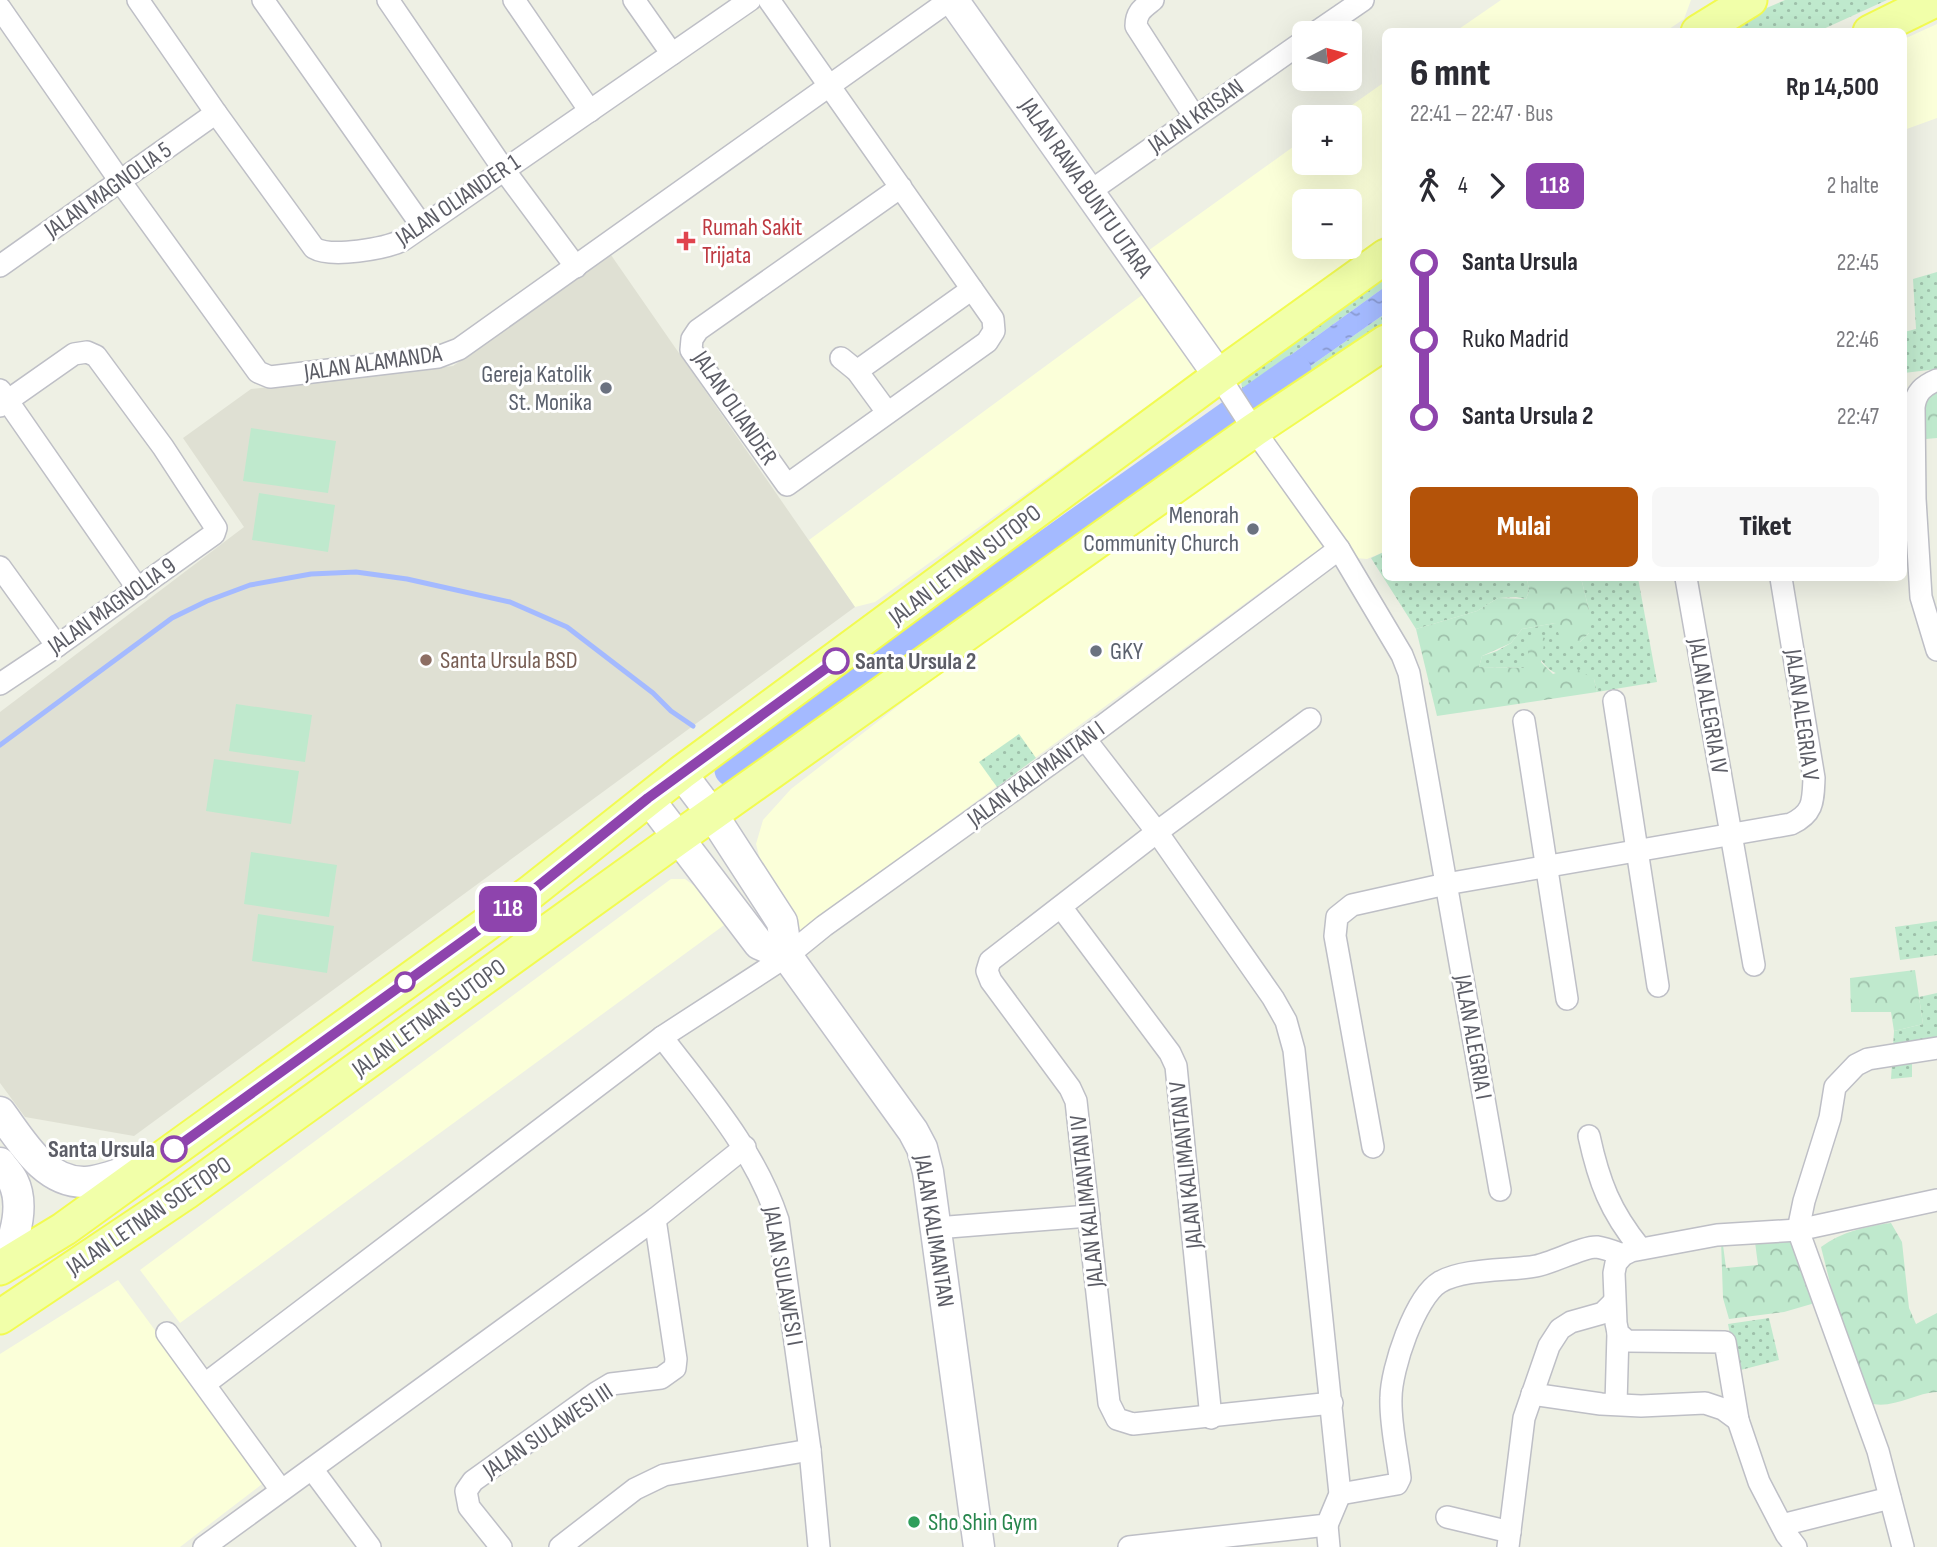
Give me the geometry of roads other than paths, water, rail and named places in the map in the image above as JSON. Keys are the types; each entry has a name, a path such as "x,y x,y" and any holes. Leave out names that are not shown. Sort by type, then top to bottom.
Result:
{"main road":[{"path":"1704,28 1750,0"},
{"path":"1878,28 1935,0"},
{"name":"JALAN LETNAN SUTOPO","path":"2,1266 64,1228 531,892 681,773 1225,384 1382,259"},
{"name":"JALAN LETNAN SUTOPO","path":"296,1115 1250,422 1382,344"},
{"name":"JALAN LETNAN SOETOPO","path":"0,1317 296,1115"}],"street":[{"name":"JALAN OLIANDER 1","path":"138,0 152,10 216,113 314,248 329,253 390,246 403,240 750,0"},
{"path":"263,0 422,226"},
{"path":"388,0 504,170 576,267"},
{"path":"513,0 590,110"},
{"path":"634,0 672,54"},
{"name":"JALAN OLIANDER","path":"769,0 901,187 993,319 994,331 987,342 787,485 691,350 692,339 698,330 901,187"},
{"name":"JALAN ALAMANDA","path":"0,8 120,181 258,372 270,377 438,357 450,353 473,340 951,0"},
{"name":"JALAN RAWA BUNTU UTARA","path":"951,0 1225,384"},
{"path":"1153,0 1136,17 1136,26 1194,116"},
{"path":"1332,21 1363,0"},
{"name":"JALAN KRISAN","path":"1089,192 1292,49"},
{"name":"JALAN MAGNOLIA 5","path":"0,266 216,113"},
{"path":"887,412 849,364 972,289"},
{"name":"JALAN MAGNOLIA 9","path":"0,684 214,534 215,528 163,447 96,356 87,352 74,354 3,399"},
{"path":"1937,380 1916,395 1913,407 1921,597 1937,650"},
{"name":"JALAN ALEGRIA I","path":"1225,384 1339,549 1402,655 1409,673 1500,1190"},
{"path":"3,399 138,589"},
{"name":"JALAN KALIMANTAN I","path":"205,1384 662,1037 787,956 824,926 1084,739 1339,549"},
{"path":"0,567 57,646"},
{"name":"JALAN ALEGRIA IV","path":"1687,581 1754,965"},
{"name":"JALAN ALEGRIA V","path":"1373,1147 1335,936 1337,917 1352,905 1446,884 1791,824 1802,818 1810,809 1814,778 1781,581"},
{"path":"1614,701 1658,986"},
{"name":"JALAN KALIMANTAN IV","path":"1310,719 1157,832 990,961 987,971 991,982 1074,1094 1109,1403 1117,1419 1133,1424 1211,1418 1332,1403"},
{"path":"1524,720 1567,999"},
{"path":"1084,739 1157,832 1273,998 1286,1021 1294,1050 1340,1494 1327,1525 1328,1547"},
{"name":"JALAN KALIMANTAN","path":"681,773 712,814 782,922 787,956 918,1140 928,1172 979,1547"},
{"name":"JALAN KALIMANTAN","path":"648,798 759,944 787,956"},
{"name":"JALAN KALIMANTAN V","path":"1061,907 1170,1053 1176,1066 1211,1418"},
{"name":"JALAN SULAWESI I","path":"662,1037 745,1147 767,1190 778,1220 810,1450 819,1547"},
{"path":"1903,1547 1878,1451 1798,1230 1804,1201 1830,1118 1835,1087 1856,1065 1868,1059 1937,1048"},
{"path":"0,1112 37,1161 66,1179 86,1182 156,1162"},
{"path":"1589,1136 1608,1202 1624,1227 1631,1251"},
{"path":"204,1547 229,1540 281,1490 655,1220 745,1147"},
{"path":"0,1163 13,1181 18,1200 13,1238 2,1266"},
{"path":"1340,1494 1397,1484 1400,1478 1391,1397 1394,1375 1408,1324 1425,1298 1439,1283 1456,1276 1536,1266 1564,1259 1587,1248 1631,1251 1717,1235 1798,1230 1937,1200"},
{"path":"936,1228 1088,1216"},
{"name":"JALAN SULAWESI III","path":"502,1547 469,1507 466,1491 473,1480 611,1384 661,1378 675,1368 676,1359 655,1220"},
{"path":"1616,1404 1618,1333 1614,1273 1616,1263 1631,1251"},
{"path":"1447,1517 1509,1539 1524,1418 1555,1335 1571,1322 1603,1313 1614,1302"},
{"path":"167,1333 281,1490"},
{"path":"1618,1333 1627,1340 1725,1342 1738,1420 1759,1482 1786,1534 1796,1547"},
{"path":"1532,1394 1616,1404 1705,1403 1723,1409 1738,1420"},
{"path":"560,1547 635,1489 664,1475 810,1450"},
{"path":"312,1469 370,1547"},
{"path":"1782,1525 1891,1498"},
{"path":"1129,1547 1327,1525"}],"water":[{"path":"1382,289 1382,316 1262,400 1252,383"}],"waterway":[{"path":"731,770 1295,371"},
{"path":"0,745 172,618 250,585 311,574 356,572 407,579 510,602 567,627 693,726"}],"place":[{"name":"Rumah Sakit Trijata","path":"686,241"},
{"name":"Gereja Katolik St. Monika","path":"606,388"},
{"name":"Menorah Community Church","path":"1253,529"},
{"name":"GKY","path":"1096,651"},
{"name":"Santa Ursula BSD","path":"426,660"},
{"name":"Santa Ursula 2","path":"836,661"},
{"name":"Santa Ursula","path":"174,1149"},
{"name":"Sho Shin Gym","path":"914,1522"}]}
